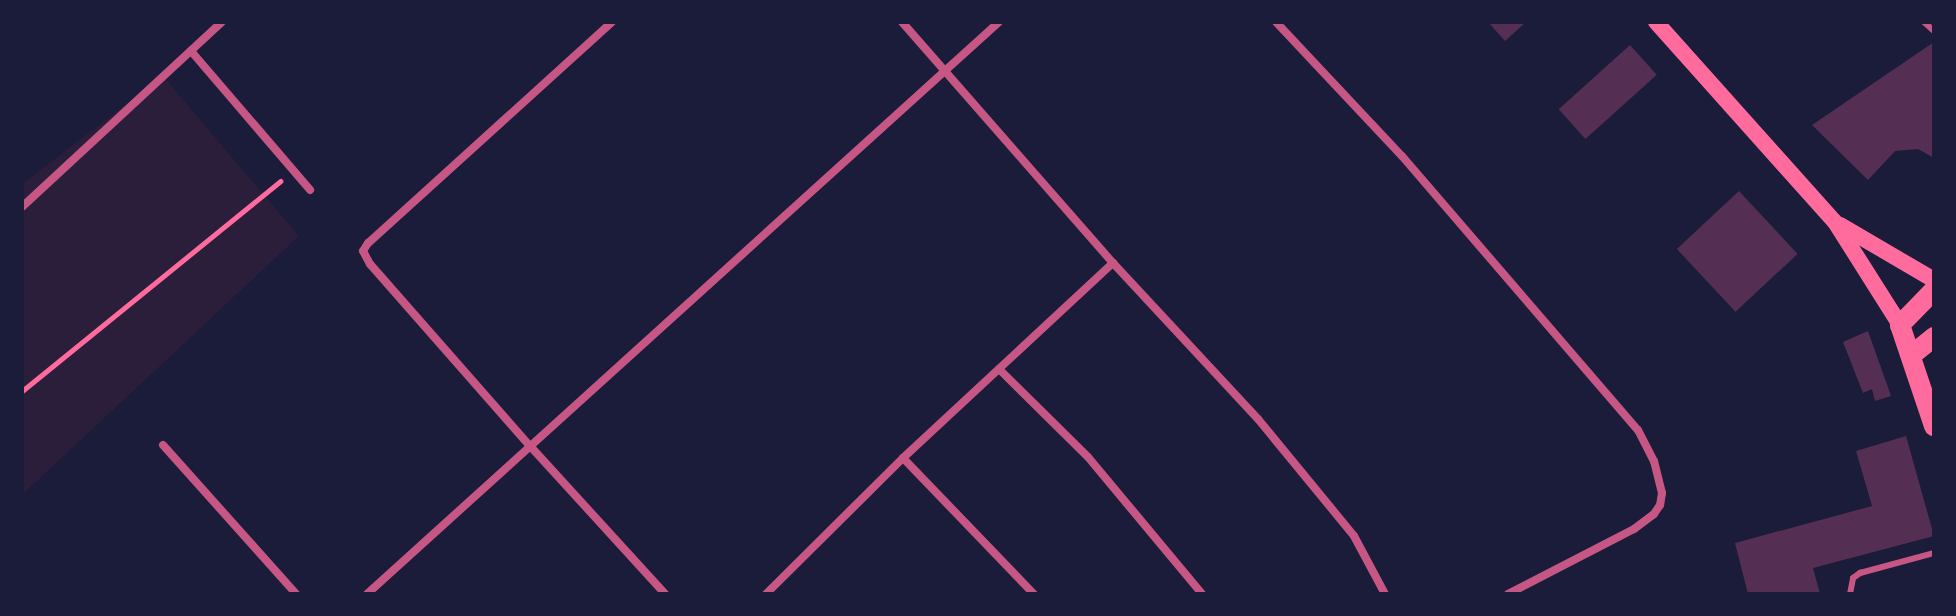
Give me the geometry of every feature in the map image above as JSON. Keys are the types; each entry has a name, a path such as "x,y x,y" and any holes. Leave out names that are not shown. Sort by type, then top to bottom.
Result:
{"main road":[{"path":"1656,22 1835,222 1900,325 1913,354 1934,426"},
{"path":"1835,222 1934,280"},
{"path":"1900,325 1934,290"},
{"path":"1913,354 1934,337"}],"street":[{"path":"22,207 222,22"},
{"path":"612,22 368,243 363,251 365,258 531,447 665,594"},
{"path":"902,22 1113,263 1258,419 1354,536 1385,594"},
{"path":"367,594 999,22"},
{"path":"1276,22 1402,156 1638,430 1661,480 1660,505 1634,529 1508,594"},
{"path":"191,51 310,190"},
{"path":"766,594 903,458 1113,263"},
{"path":"999,369 1088,457 1202,594"},
{"path":"163,445 296,594"},
{"path":"903,458 1034,594"}],"lane":[{"path":"1924,22 1934,31"},
{"path":"1850,594 1853,578 1860,573 1934,553"}],"path":[{"path":"22,391 293,171"},
{"path":"1933,497 1934,507"}],"shaded area":[{"path":"163,76 299,236 22,495 22,184"}],"building":[{"path":"1488,22 1526,22 1505,41"},
{"path":"1934,42 1934,158 1918,149 1895,151 1868,180 1812,125"},
{"path":"1630,45 1657,75 1585,139 1559,109"},
{"path":"1739,191 1798,254 1735,312 1677,249"},
{"path":"1868,331 1891,396 1875,401 1872,389 1863,393 1843,342"},
{"path":"1906,436 1934,536 1813,568 1820,594 1748,594 1735,543 1872,506 1856,451"}]}
